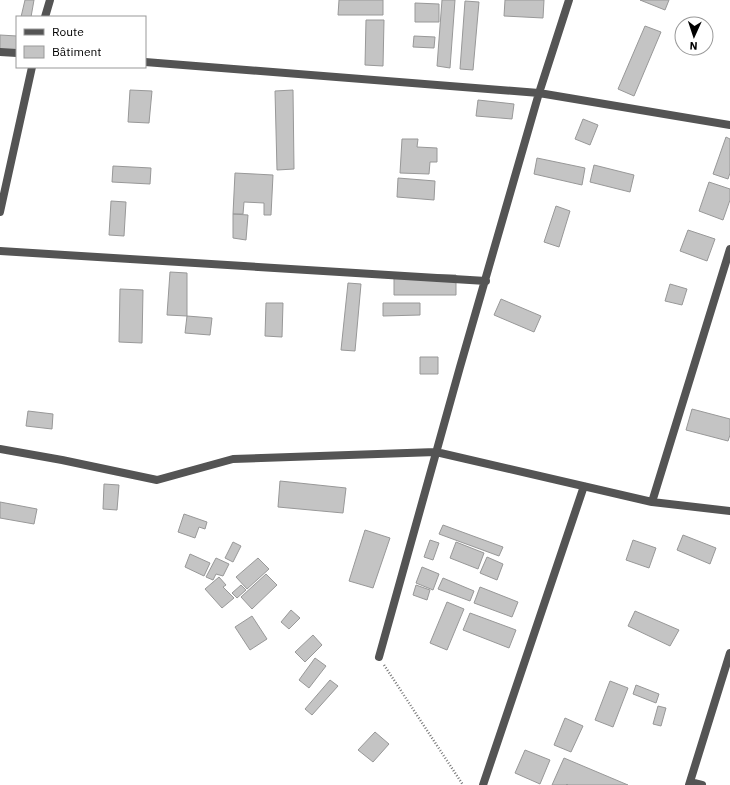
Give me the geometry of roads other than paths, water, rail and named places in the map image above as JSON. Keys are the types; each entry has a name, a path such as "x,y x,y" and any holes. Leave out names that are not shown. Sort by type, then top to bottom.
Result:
{"street":[{"path":"45,16 50,0"},
{"path":"379,657 539,93 569,0"},
{"path":"0,52 16,53"},
{"path":"146,62 539,93 730,125"},
{"path":"0,212 32,68"},
{"path":"652,502 730,249"},
{"path":"0,251 486,281"},
{"path":"0,449 62,460 157,480 233,459 436,452 652,502 730,511"},
{"path":"483,785 584,486"},
{"path":"702,785 690,783 730,653"}]}
